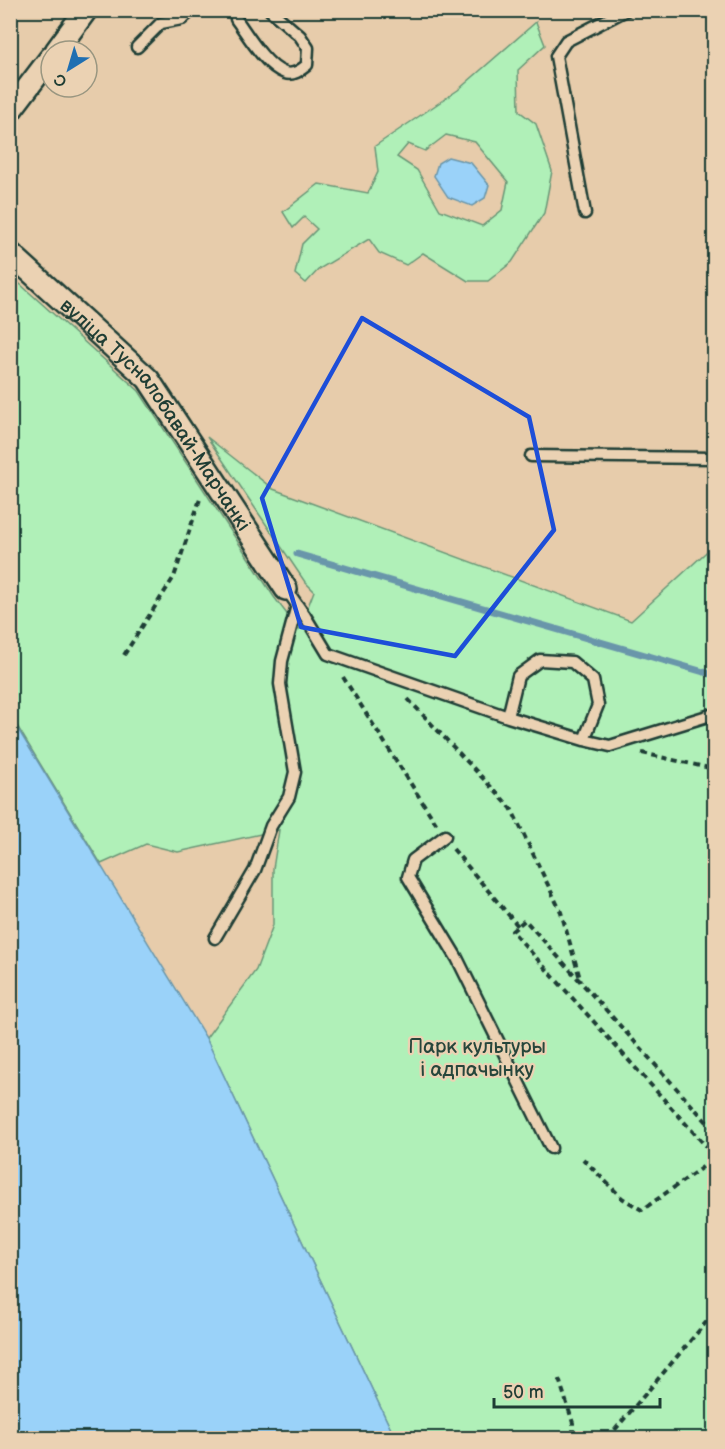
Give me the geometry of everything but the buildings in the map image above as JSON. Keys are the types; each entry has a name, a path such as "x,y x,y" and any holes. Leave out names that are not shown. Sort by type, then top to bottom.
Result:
{"street":[{"path":"65,39 86,10"},
{"path":"10,111 39,73"},
{"name":"вуліца Тусналобавай-Марчанкі","path":"10,254 148,379 291,597"}],"lane":[{"path":"138,47 161,23 182,19 192,10"},
{"path":"236,19 267,61 285,73 298,72 307,65 308,48 300,36 270,10"},
{"path":"585,213 556,56 566,41 626,10"},
{"path":"531,456 714,458"},
{"path":"291,597 328,654 508,717 584,740 610,746 714,714"},
{"path":"215,938 255,870 271,826 289,797 295,772 280,684 291,597"},
{"path":"508,717 519,676 540,660 572,662 593,680 598,705 584,740"},
{"path":"445,836 413,860 408,876 457,958 551,1148"}],"path":[{"path":"124,656 174,577 209,472"},
{"path":"328,654 454,851 518,926"},
{"path":"385,675 511,808 561,912 581,982"},
{"path":"610,746 714,769"},
{"path":"583,1159 622,1198 642,1210 714,1157 512,931 525,920 714,1130"},
{"path":"608,1438 714,1313"},
{"path":"559,1379 573,1423 573,1438"}],"highlighted area":[{"path":"362,318 529,417 554,530 455,656 301,627 262,498"}],"green space":[{"path":"536,22 545,45 518,70 519,111 536,124 552,171 544,213 512,262 488,281 468,281 423,253 406,265 379,253 369,239 319,269 306,283 295,274 302,244 317,229 304,217 293,228 283,212 319,184 368,193 378,172 375,146 458,90","holes":["446,135 475,142 508,182 502,210 482,226 440,210 417,170 397,157 408,144 425,151"]},
{"name":"Парк культуры і адпачынку","path":"11,276 139,391 274,597 299,630 314,591 305,582 207,437 273,489 631,621 714,545 714,1438 395,1438 206,1038 256,970 273,925 273,869 279,830 178,852 146,844 101,864 11,716"}],"water":[{"path":"448,157 471,163 489,185 485,198 472,206 448,197 434,176 438,163"},
{"path":"10,716 206,1038 395,1438 11,1438"}],"waterway":[{"path":"297,554 714,675"}]}
